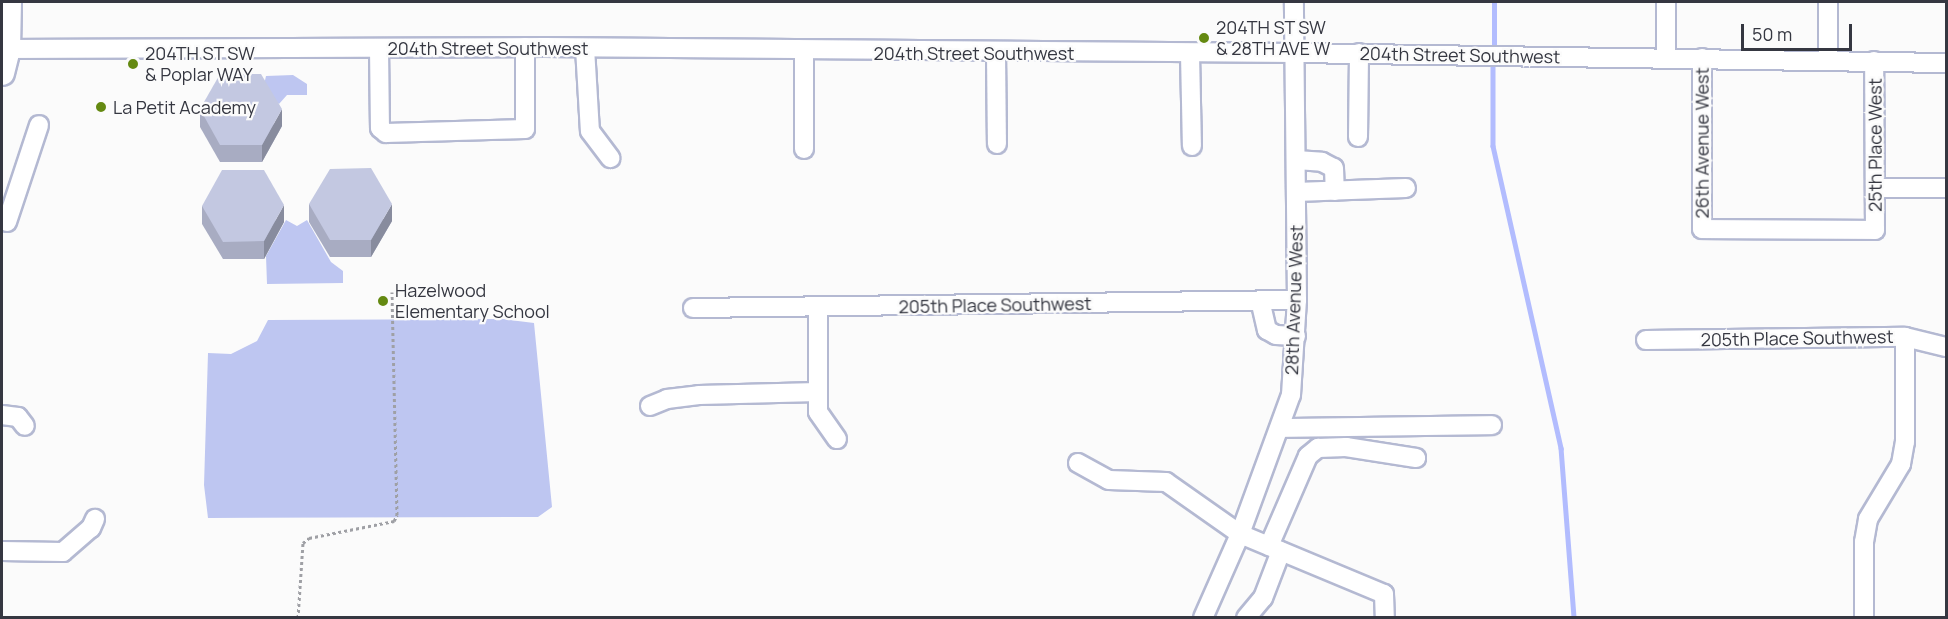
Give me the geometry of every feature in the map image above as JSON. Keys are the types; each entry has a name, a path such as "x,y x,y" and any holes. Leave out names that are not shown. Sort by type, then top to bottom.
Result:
{"main road":[{"path":"2,73 9,2"}],"street":[{"name":"28th Avenue West","path":"1203,618 1240,534 1281,428 1291,395 1297,300 1294,2"},
{"path":"1666,2 1666,58"},
{"path":"1828,2 1828,60"},
{"name":"204th Street Southwest","path":"5,49 525,47 996,53 1295,53 1947,63"},
{"path":"379,48 380,128 386,133 525,129 525,47"},
{"path":"585,48 590,131 610,158"},
{"path":"804,51 804,149"},
{"path":"996,53 997,144"},
{"path":"1190,54 1192,146"},
{"path":"1359,54 1359,137"},
{"name":"26th Avenue West","path":"1702,58 1702,229 1875,230"},
{"name":"25th Place West","path":"1874,61 1875,230"},
{"path":"7,222 39,125"},
{"path":"1296,160 1322,162 1334,168 1335,191"},
{"path":"1296,192 1406,188"},
{"path":"1875,188 1947,188"},
{"path":"1260,300 1267,330 1276,335 1296,336"},
{"name":"205th Place Southwest","path":"693,308 1297,300"},
{"path":"818,307 818,412 837,439"},
{"path":"1864,618 1863,542 1868,519 1901,464 1905,442 1905,337"},
{"name":"205th Place Southwest","path":"1646,340 1905,337 1947,347"},
{"path":"650,406 667,399 699,395 818,392"},
{"path":"2,415 18,417 25,426"},
{"path":"1281,428 1492,425"},
{"path":"1246,618 1263,598 1275,549 1308,456 1318,448 1346,447 1416,458"},
{"path":"1078,463 1109,480 1166,482 1240,534 1384,594 1385,618"},
{"path":"2,551 63,552 91,528 94,519"}],"path":[{"path":"298,618 303,543 309,538 394,521 397,515 392,292"}],"shaded area":[{"path":"293,75 307,84 307,95 287,95 279,104 263,89 266,76"},
{"path":"286,220 297,226 307,220 331,262 343,271 343,283 267,284 266,256"},
{"path":"503,319 534,323 552,507 538,517 208,518 204,485 208,353 231,354 257,341 268,320"}],"building":[{"path":"220,74 261,74 282,109 262,145 220,145 200,109"},
{"path":"371,168 392,204 371,240 330,240 309,204 330,169"},
{"path":"222,170 264,170 284,205 264,241 223,242 202,206"}],"waterway":[{"path":"1494,2 1494,53"},
{"path":"1493,61 1493,146 1561,448 1574,618"}],"place":[{"name":"204TH ST SW & 28TH AVE W","path":"1204,38"},
{"name":"204TH ST SW & Poplar WAY","path":"133,64"},
{"name":"La Petit Academy","path":"101,107"},
{"name":"Hazelwood Elementary School","path":"383,301"}]}
